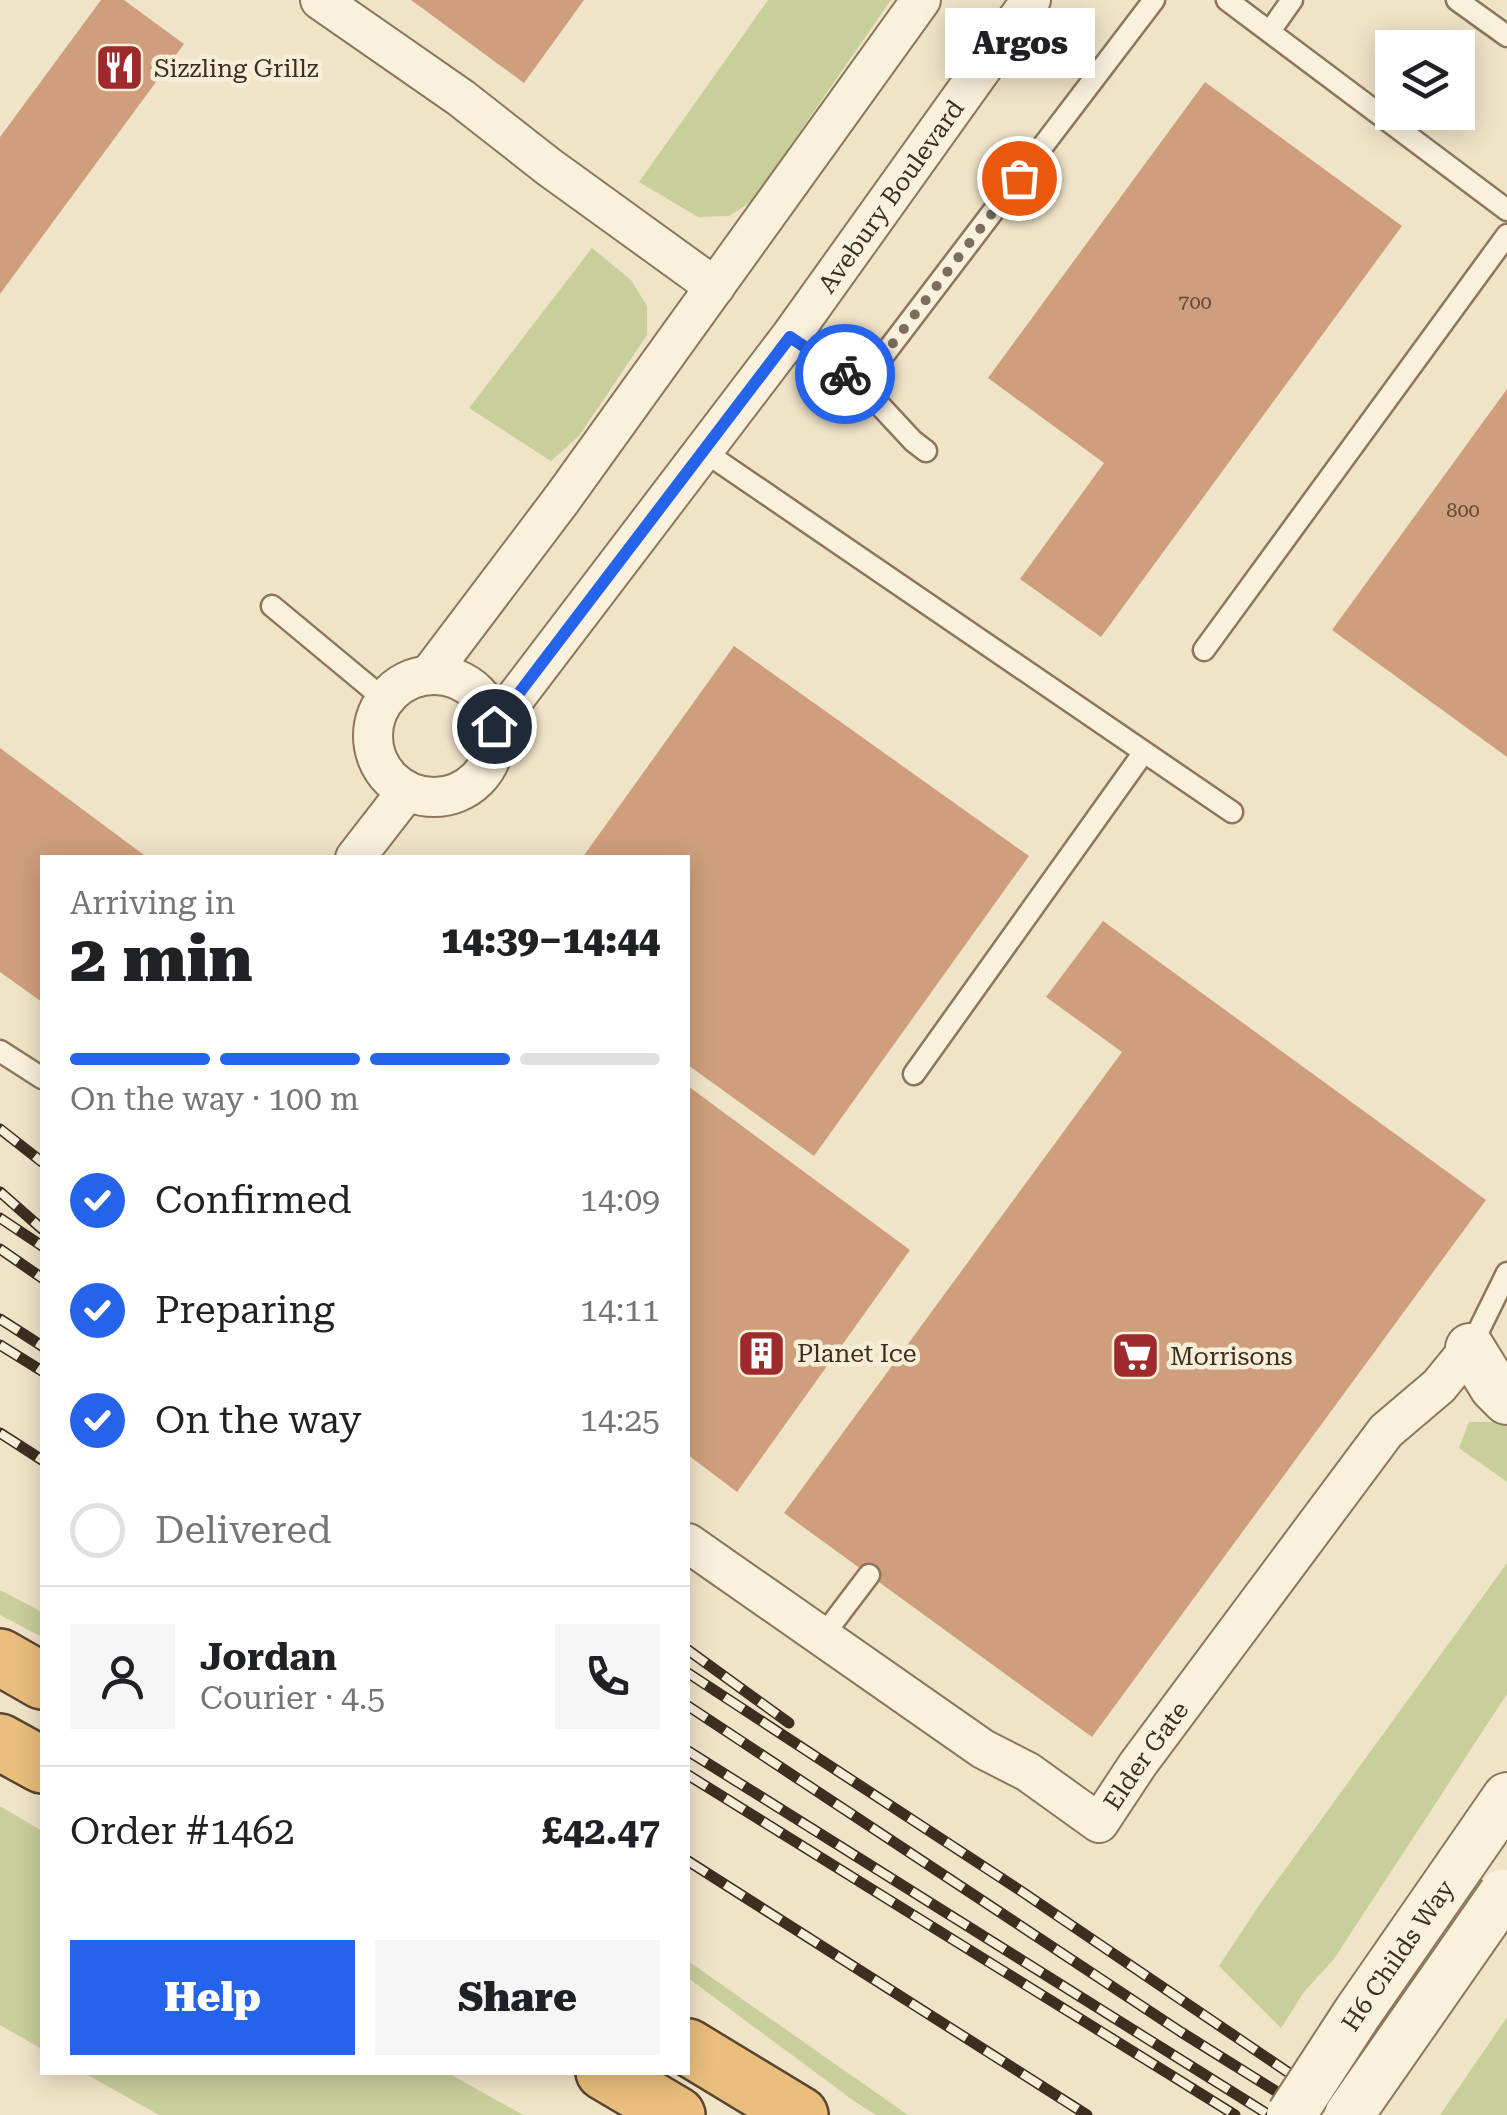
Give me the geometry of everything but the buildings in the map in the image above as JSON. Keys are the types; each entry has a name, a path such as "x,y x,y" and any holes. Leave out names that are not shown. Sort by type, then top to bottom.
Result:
{"highway":[{"path":"0,1657 40,1680"},
{"path":"0,1742 40,1764"},
{"path":"690,2048 800,2115"},
{"path":"609,2075 677,2115"}],"street":[{"path":"320,0 460,98 714,287"},
{"path":"430,675 562,499 922,0"},
{"name":"Avebury Boulevard","path":"494,726 790,337 1031,0"},
{"path":"430,675 450,676 472,687 486,703 494,726 494,748 478,778 448,795 427,796 394,782 381,766 373,740 375,719 384,699 400,684 430,675"},
{"path":"358,855 406,790"},
{"path":"1489,1354 1494,1388 1507,1400"},
{"name":"Elder Gate","path":"690,1543 983,1749 1028,1772 1099,1822 1386,1431 1439,1386 1489,1354"},
{"name":"H6 Childs Way","path":"1291,2115 1507,1798"},
{"name":"H6 Childs Way","path":"1348,2115 1505,1892"}],"lane":[{"path":"861,385 1154,0"},
{"path":"1227,0 1507,210"},
{"path":"1270,31 1292,0"},
{"path":"1457,0 1507,36"},
{"path":"1204,650 1507,235"},
{"path":"790,337 861,385 926,451"},
{"path":"702,450 1232,812"},
{"path":"272,606 384,699"},
{"path":"914,1074 1144,752"},
{"path":"0,1051 40,1077"},
{"path":"1489,1354 1507,1272"},
{"path":"822,1637 869,1574"}],"green space":[{"path":"768,0 891,0 752,201 729,216 698,217 639,182"},
{"path":"592,248 631,280 647,306 647,335 579,436 551,461 469,408"},
{"path":"1469,1422 1502,1422 1507,1427 1507,1482 1459,1448"},
{"path":"1507,1563 1507,1694 1334,1959 1304,1992 1281,2028 1219,1966"},
{"path":"0,1590 40,1611 40,1636 0,1615"},
{"path":"0,1806 40,1830 40,2048 0,2025"},
{"path":"690,1962 908,2115 876,2115 690,1979"},
{"path":"1507,2017 1507,2115 1440,2115"},
{"path":"88,2075 452,2075 523,2115 159,2115"}],"railway":[{"path":"0,1129 40,1160"},
{"path":"0,1192 40,1227"},
{"path":"0,1218 40,1245"},
{"path":"0,1249 40,1277"},
{"path":"0,1319 40,1345"},
{"path":"0,1345 40,1370"},
{"path":"0,1433 40,1459"},
{"path":"690,1651 789,1723"},
{"path":"690,1674 1021,1891 1351,2115"},
{"path":"690,1707 1181,2032 1314,2115"},
{"path":"690,1752 1269,2115"},
{"path":"690,1776 1235,2115"},
{"path":"690,1862 1087,2115"}],"way so far":[{"path":"845,374 861,385 1019,178"}],"place":[{"name":"Sizzling Grillz","path":"119,68"},
{"name":"Argos","path":"1019,178"},
{"name":"Planet Ice","path":"762,1353"},
{"name":"Morrisons","path":"1135,1356"}],"route":[{"path":"494,726 790,337 845,374"}]}
